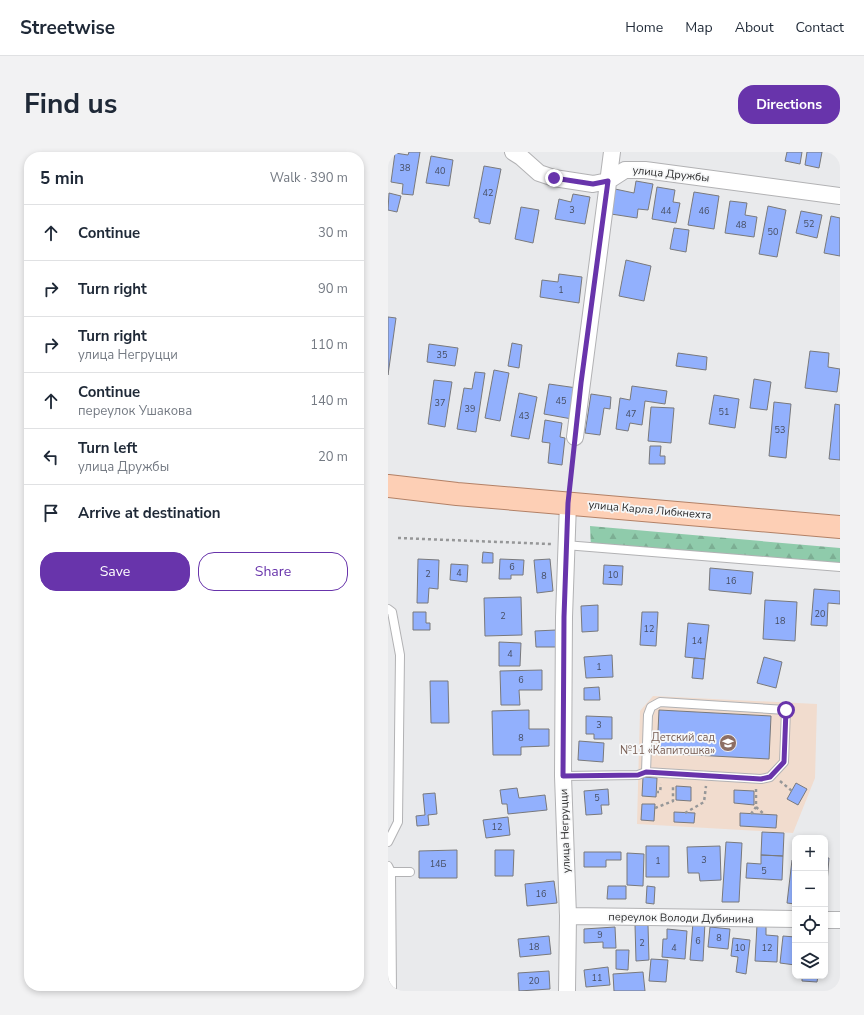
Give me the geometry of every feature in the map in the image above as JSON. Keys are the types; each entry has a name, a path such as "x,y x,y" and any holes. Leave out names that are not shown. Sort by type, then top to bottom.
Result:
{"main road":[{"name":"улица Карла Либкнехта","path":"388,486 456,494 840,527"}],"street":[{"name":"улица Дружбы","path":"513,152 539,172 554,178 593,184 608,181 626,170 645,170 840,196"},
{"path":"575,437 612,152"},
{"name":"улица Негруцци","path":"567,991 568,916 563,776 565,545 568,503"},
{"name":"переулок Володи Дубинина","path":"568,916 792,920"},
{"path":"828,920 840,920"}],"lane":[{"path":"565,545 840,567"},
{"path":"388,609 392,612 400,655 398,822 388,842"},
{"path":"563,776 638,775 646,772 761,779 770,777 784,762 786,710 660,702 651,707 648,715 646,772"},
{"path":"392,991 390,869 410,872"}],"path":[{"path":"568,503 575,437"},
{"path":"398,538 565,545"},
{"path":"655,808 673,801 674,774"},
{"path":"685,813 704,802 708,776"},
{"path":"751,788 756,788 756,807 751,814"},
{"path":"756,807 765,815"}],"shaded area":[{"name":"Детский сад №11 «Капитошка»","path":"653,696 817,704 815,778 793,833 637,824 640,711"}],"green space":[{"path":"590,526 840,548 840,567 591,548"}],"building":[{"path":"409,152 420,152 413,195 402,194 403,184 391,182 395,153 408,155"},
{"path":"787,152 802,152 800,164 785,161"},
{"path":"807,152 822,152 819,168 805,165"},
{"path":"431,156 453,160 449,186 426,183"},
{"path":"484,166 501,169 490,224 479,222 479,219 474,218"},
{"path":"636,181 653,184 648,210 638,209 637,218 611,214 615,189 634,193"},
{"path":"657,187 675,190 673,202 680,203 676,223 652,219"},
{"path":"694,192 719,196 714,229 688,225"},
{"path":"389,193 401,196 397,212 388,210"},
{"path":"573,194 590,197 585,224 555,219 559,199 571,202"},
{"path":"730,201 747,203 745,215 757,217 754,237 725,233"},
{"path":"768,206 786,210 777,257 759,254"},
{"path":"521,207 539,210 533,243 515,239"},
{"path":"801,211 822,215 817,238 796,233"},
{"path":"831,216 840,218 840,256 824,253"},
{"path":"674,228 689,230 686,252 670,249"},
{"path":"626,260 651,266 644,301 619,296"},
{"path":"559,274 582,277 579,303 540,297 542,280 558,282"},
{"path":"388,317 396,318 388,375"},
{"path":"512,343 522,345 519,368 508,366"},
{"path":"429,344 458,348 455,366 427,362"},
{"path":"810,351 829,353 828,367 840,369 837,392 805,388"},
{"path":"678,353 707,357 706,370 676,366"},
{"path":"494,370 509,373 500,421 485,418"},
{"path":"475,372 485,373 476,432 457,429 464,388 472,389"},
{"path":"754,379 771,382 767,410 750,408"},
{"path":"434,380 452,382 445,427 428,424"},
{"path":"549,384 577,388 572,419 544,414"},
{"path":"632,386 667,391 665,404 645,401 642,425 630,423 628,431 616,429 620,398 630,400"},
{"path":"519,393 537,397 529,439 511,436"},
{"path":"591,394 611,397 610,409 604,408 600,435 585,433"},
{"path":"714,395 739,399 735,428 709,424"},
{"path":"774,402 791,404 786,458 769,456"},
{"path":"835,404 840,405 840,460 829,459"},
{"path":"651,407 674,408 671,443 648,441"},
{"path":"545,420 562,423 560,437 565,438 562,465 548,463 550,443 542,442"},
{"path":"650,446 661,446 660,456 665,456 665,464 649,464"},
{"path":"483,552 493,553 493,563 482,563"},
{"path":"418,559 439,560 438,589 429,588 428,603 417,603"},
{"path":"500,559 524,560 523,575 511,575 511,579 499,579"},
{"path":"550,559 553,591 537,593 534,560"},
{"path":"451,564 468,565 467,582 450,580"},
{"path":"604,565 623,566 622,585 603,584"},
{"path":"710,568 753,572 751,594 709,590"},
{"path":"814,589 840,591 840,604 828,603 827,626 811,625"},
{"path":"521,597 522,635 485,636 484,598"},
{"path":"765,600 797,602 795,641 763,639"},
{"path":"598,605 598,631 582,632 581,606"},
{"path":"413,612 426,612 426,623 430,623 430,630 413,630"},
{"path":"642,612 658,612 656,646 640,645"},
{"path":"688,623 709,625 705,659 685,657"},
{"path":"556,630 557,647 536,647 535,631"},
{"path":"499,642 521,643 520,666 499,666"},
{"path":"612,655 613,677 586,678 584,657"},
{"path":"764,657 782,662 776,688 757,683"},
{"path":"694,658 705,659 703,679 692,678"},
{"path":"542,670 542,690 519,690 520,705 501,705 500,671"},
{"path":"430,681 448,681 449,723 431,723"},
{"path":"599,687 600,700 584,700 584,688"},
{"path":"529,710 529,729 549,729 549,746 521,747 521,755 493,755 492,711"},
{"path":"659,710 771,716 769,759 657,753"},
{"path":"586,716 612,717 612,739 594,739 594,734 586,734"},
{"path":"579,741 604,743 603,762 578,760"},
{"path":"643,777 657,778 656,797 642,796"},
{"path":"796,783 807,789 798,805 787,799"},
{"path":"676,786 691,787 691,801 676,800"},
{"path":"517,788 519,798 545,795 547,810 508,814 507,804 502,804 500,790"},
{"path":"608,789 609,805 601,805 602,814 586,815 584,791"},
{"path":"734,790 754,791 754,805 734,803"},
{"path":"435,793 437,814 428,815 429,825 417,826 416,816 425,815 423,794"},
{"path":"642,804 655,804 654,821 641,820"},
{"path":"674,812 695,813 694,823 674,822"},
{"path":"740,813 777,815 776,828 740,826"},
{"path":"508,817 510,835 486,838 483,820"},
{"path":"762,832 784,833 783,856 761,855"},
{"path":"726,842 742,843 739,902 722,902"},
{"path":"646,846 669,846 669,877 646,877"},
{"path":"720,846 721,880 700,881 699,873 688,873 687,847"},
{"path":"457,850 457,878 419,878 419,851"},
{"path":"495,850 514,850 513,876 495,876"},
{"path":"584,852 621,852 621,860 606,860 606,867 584,867"},
{"path":"627,853 644,854 643,886 627,885"},
{"path":"761,855 783,856 782,880 746,878 747,863 761,864"},
{"path":"792,860 792,904 787,903"},
{"path":"554,881 557,903 527,906 525,884"},
{"path":"608,886 626,886 626,899 607,899"},
{"path":"647,886 655,887 654,904 646,903"},
{"path":"693,922 705,922 703,961 690,960"},
{"path":"635,925 648,925 649,960 636,961"},
{"path":"757,925 766,925 766,935 778,936 777,962 755,961"},
{"path":"615,927 616,948 603,948 603,942 584,943 584,929"},
{"path":"710,927 730,929 728,949 708,947"},
{"path":"667,929 687,931 685,959 662,957 663,939 667,939"},
{"path":"549,936 551,954 520,957 518,939"},
{"path":"783,936 792,937 792,965 780,963"},
{"path":"733,938 750,940 746,974 736,972 738,957 731,956"},
{"path":"616,950 629,950 628,970 616,969"},
{"path":"651,959 668,960 666,982 649,981"},
{"path":"608,967 610,985 586,987 584,970"},
{"path":"549,971 550,989 519,991 518,973"},
{"path":"643,972 645,991 614,991 613,974"},
{"path":"802,979 818,979 817,982 802,981"}],"place":[{"name":"Детский сад №11 «Капитошка»","path":"728,743"}],"route":[{"path":"554,178 593,184 608,181 581,383 568,503 565,545 563,776 638,775 646,772 761,779 770,777 784,762 786,710"}]}
